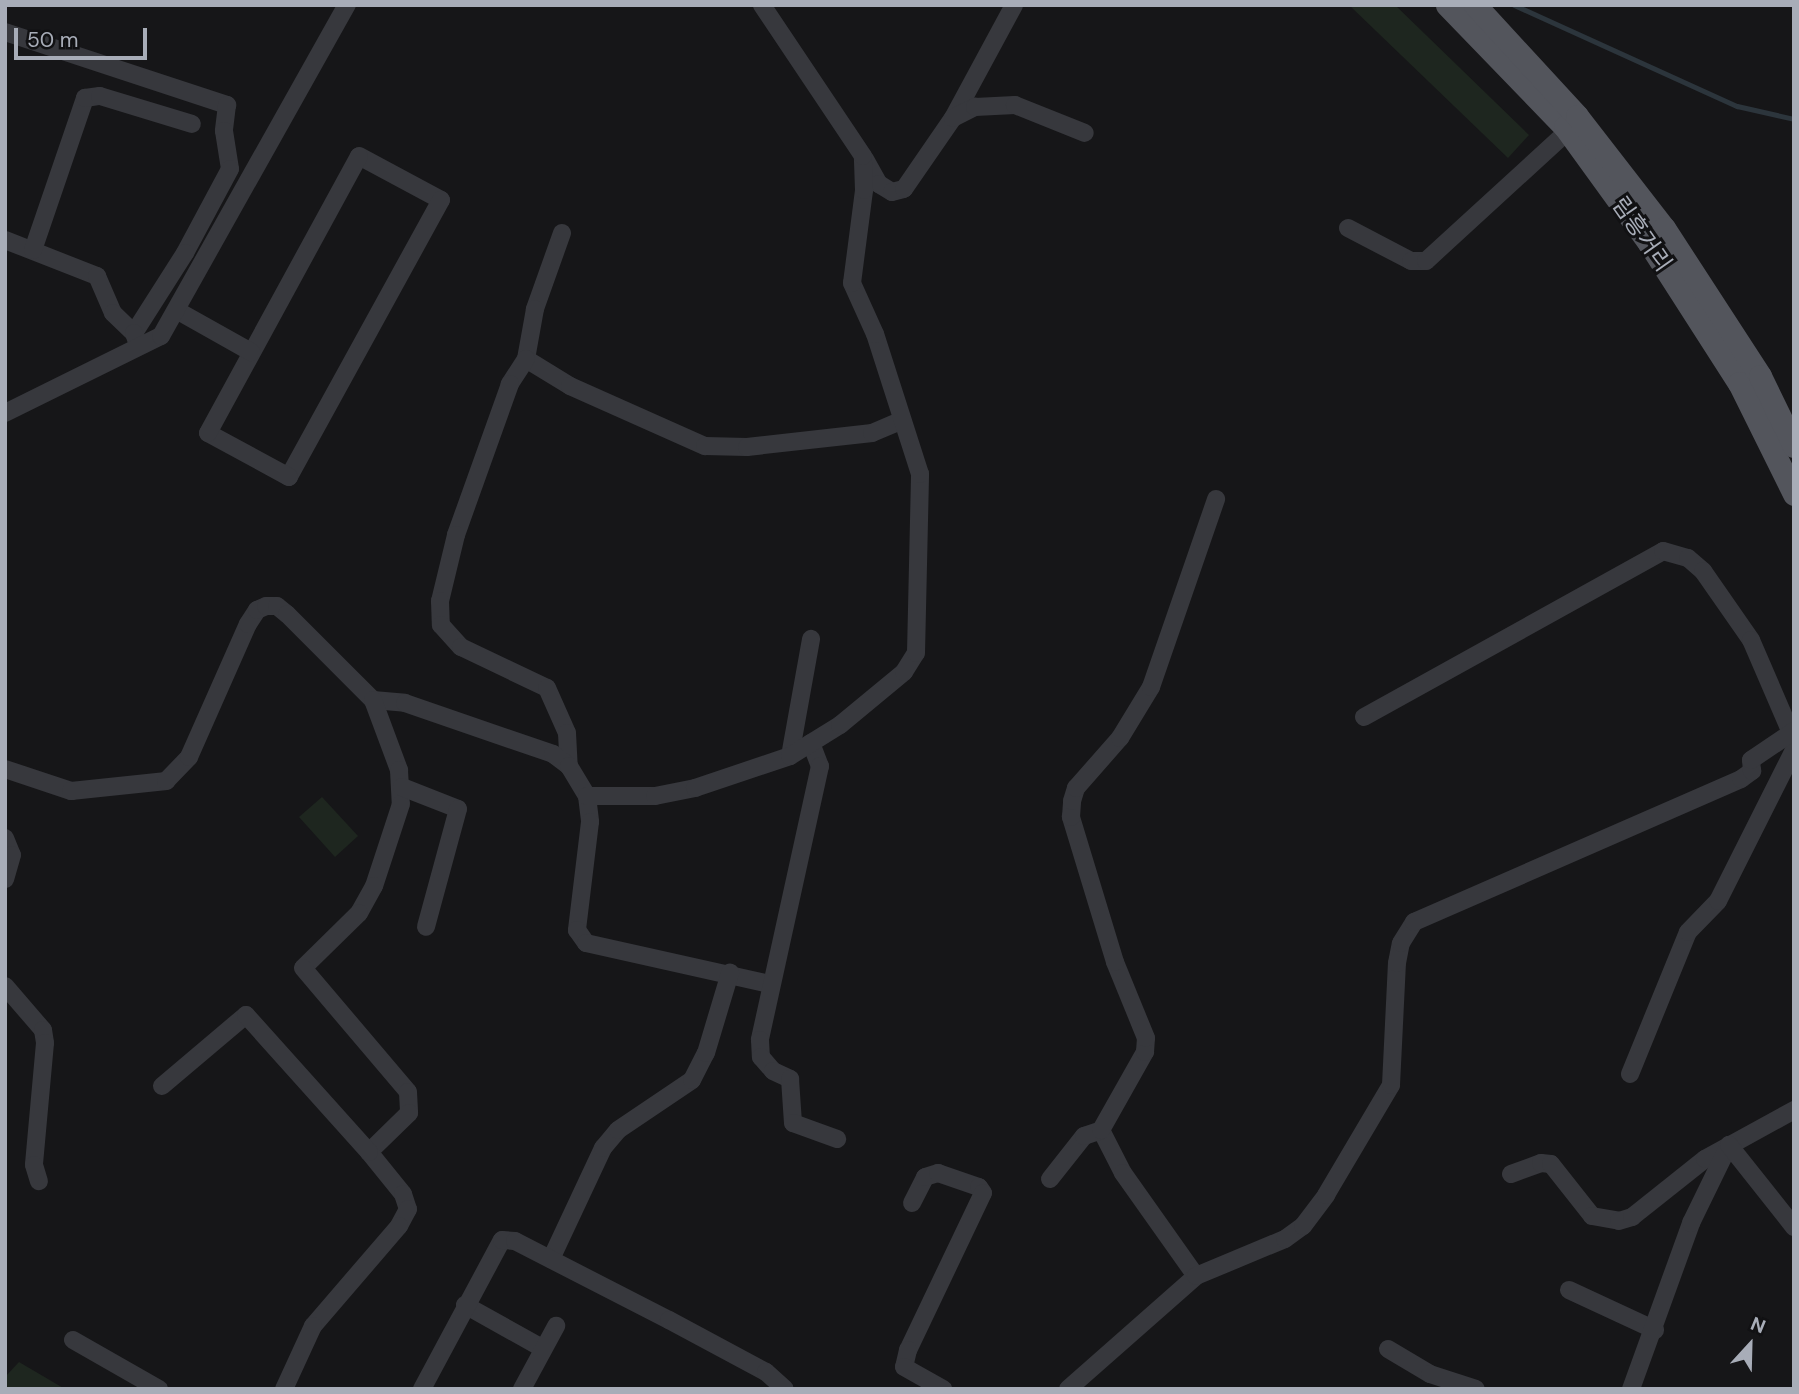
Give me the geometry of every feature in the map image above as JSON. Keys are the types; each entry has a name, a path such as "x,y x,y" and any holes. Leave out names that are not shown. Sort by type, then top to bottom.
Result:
{"main road":[{"name":"림흥거리","path":"1447,5 1568,131 1649,243 1739,383 1794,494"},
{"name":"림흥거리","path":"1475,5 1577,116 1664,228 1760,376 1794,446"}],"street":[{"path":"5,413 137,342 162,336 301,80 347,5"},
{"path":"762,5 879,184 892,192 904,189 954,118 1014,5"},
{"path":"5,32 227,105 224,131 230,169 137,342"},
{"path":"33,250 85,98 100,96 192,124"},
{"path":"954,118 975,107 1016,105 1085,133"},
{"path":"1348,228 1411,261 1426,261 1568,131"},
{"path":"359,156 441,200 289,477 208,433 251,352 359,156"},
{"path":"587,796 655,796 695,788 790,756 904,672 916,653 920,474 875,334 852,283 864,190 863,156"},
{"path":"562,233 536,309 526,359 510,384 456,535 440,600 442,625 461,647 547,688 559,707 567,733 569,766"},
{"path":"5,240 97,276 113,313 137,342"},
{"path":"177,311 251,352"},
{"path":"526,359 570,386 705,446 747,447 873,433 902,420"},
{"path":"1050,1179 1084,1136 1101,1130 1145,1052 1146,1038 1111,950 1071,817 1072,802 1076,788 1120,738 1151,687 1216,499"},
{"path":"1364,717 1662,551 1688,558 1703,571 1751,640 1793,738 1718,901 1688,932 1630,1074"},
{"path":"5,769 71,791 166,781 189,757 247,624 266,606 277,606 288,614 373,700 402,787 401,804 374,887 340,934 303,968 408,1092 409,1113 369,1152"},
{"path":"790,756 811,639"},
{"path":"373,700 405,703 553,754 569,766 587,796 590,822 577,930 586,943 730,973 769,984"},
{"path":"1068,1389 1196,1276 1285,1239 1303,1226 1326,1195 1391,1085 1397,963 1401,943 1414,922 1741,779 1752,771 1751,761 1793,738"},
{"path":"811,743 820,766 769,984 761,1057 773,1071 790,1079 793,1123 837,1139"},
{"path":"402,787 458,809 426,927"},
{"path":"5,838 12,855 5,878"},
{"path":"551,1259 603,1148 618,1130 692,1080 711,1041 730,973"},
{"path":"5,986 43,1030 45,1042 34,1165 39,1181"},
{"path":"162,1086 246,1015 369,1152 403,1194 408,1209 398,1226 327,1307 302,1344 284,1389"},
{"path":"1511,1174 1541,1163 1551,1164 1592,1216 1619,1221 1632,1217 1705,1159 1794,1110"},
{"path":"1101,1130 1123,1173 1196,1276"},
{"path":"1729,1145 1794,1227"},
{"path":"1631,1389 1655,1330 1691,1223 1729,1145"},
{"path":"912,1203 925,1177 938,1173 979,1187 983,1193 904,1367 943,1389"},
{"path":"422,1389 502,1240 515,1241 551,1259 766,1372 785,1389"},
{"path":"1569,1290 1655,1330"},
{"path":"465,1305 542,1348"},
{"path":"522,1389 556,1326"},
{"path":"73,1340 159,1389"},
{"path":"1388,1349 1430,1374 1476,1389"}],"shaded area":[{"path":"1349,5 1395,5 1529,135 1508,158"},
{"path":"322,797 358,836 335,857 299,817"},
{"path":"19,1362 65,1389 5,1389 5,1377"}],"waterway":[{"path":"1514,5 1737,106 1794,119"}]}
